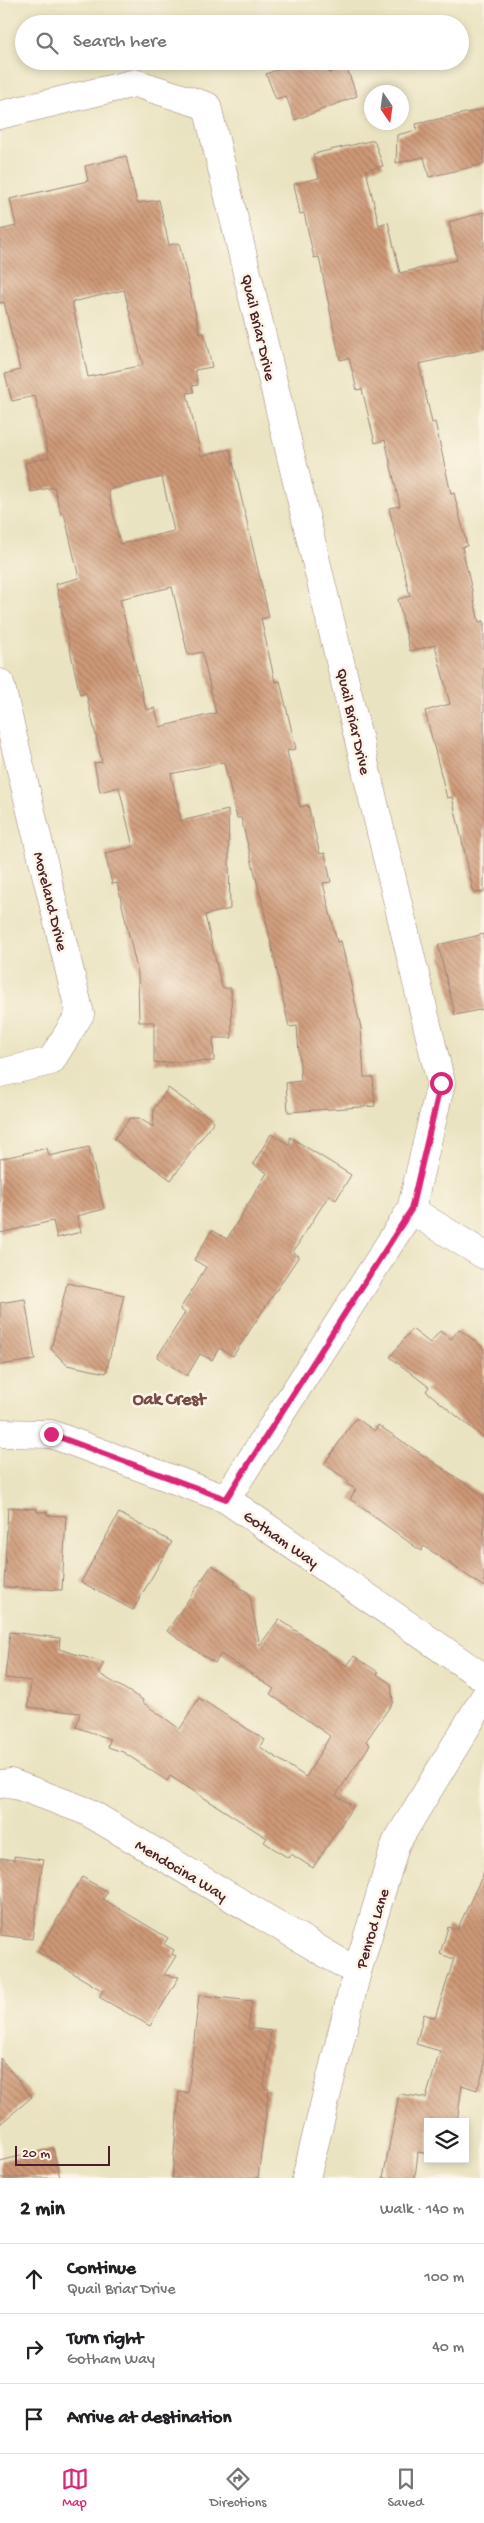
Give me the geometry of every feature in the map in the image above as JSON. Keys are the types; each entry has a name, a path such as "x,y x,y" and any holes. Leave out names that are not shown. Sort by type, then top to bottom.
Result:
{"street":[{"name":"Quail Briar Drive","path":"0,115 136,83 207,106 441,1083 411,1210 226,1499"},
{"name":"Moreland Drive","path":"0,683 80,1014 51,1061 0,1073"},
{"path":"411,1210 484,1255"},
{"name":"Gotham Way","path":"0,1433 51,1434 226,1499 484,1678"},
{"name":"Penrod Lane","path":"306,2178 357,1972 396,1843 484,1698"},
{"name":"Mendocina Way","path":"0,1784 11,1783 86,1811 357,1972"}],"building":[{"path":"276,70 328,70 329,73 336,70 347,70 357,96 295,120 286,96 276,99 266,74"},
{"path":"484,109 484,164 429,177 424,157 396,163 397,135 417,130 416,124"},
{"path":"374,140 383,166 366,170 379,225 388,222 400,273 457,260 449,222 484,212 484,349 419,364 432,423 435,422 451,494 454,493 467,546 462,547 479,622 484,621 484,892 474,893 452,797 447,798 425,711 450,704 435,645 410,651 398,599 410,596 389,508 400,506 385,440 375,443 362,389 357,390 349,358 340,360 319,257 314,258 304,213 300,214 294,184 319,178 313,154"},
{"path":"126,156 137,203 159,200 169,245 179,243 200,333 204,333 212,367 195,370 198,385 192,386 194,392 187,393 201,456 230,449 269,617 261,619 275,682 280,681 296,749 287,751 300,807 308,805 320,854 325,853 331,882 323,883 337,942 341,941 361,1028 364,1077 373,1077 375,1106 288,1112 286,1083 301,1081 297,1026 289,1027 262,902 241,818 237,818 224,762 171,774 181,821 228,810 230,909 205,915 222,988 231,988 232,1038 213,1038 214,1061 154,1063 154,1022 139,1022 138,974 117,883 112,884 105,853 133,847 119,787 100,792 94,763 102,762 86,693 80,695 56,584 79,578 64,513 61,514 54,487 31,492 25,463 49,457 35,396 12,401 5,374 20,370 4,302 0,303 0,230 16,226 10,199 88,181 85,166","holes":["124,290 143,365 88,377 72,302","162,477 174,531 120,544 108,490","172,587 188,655 202,652 216,713 160,727 155,708 146,710 120,599"]},
{"path":"484,934 484,1009 455,1015 438,945"},
{"path":"168,1088 214,1121 171,1180 114,1139 130,1118 139,1118 153,1127 154,1109"},
{"path":"271,1134 290,1145 290,1137 351,1175 336,1200 329,1195 293,1252 299,1256 233,1356 219,1348 212,1360 200,1354 187,1376 157,1357 185,1313 180,1309 206,1267 194,1260 212,1230 227,1239 267,1173 253,1164"},
{"path":"89,1147 104,1209 77,1216 81,1232 57,1238 53,1221 0,1233 0,1159 47,1148 49,1156"},
{"path":"67,1283 124,1295 106,1373 67,1365 51,1349"},
{"path":"25,1299 35,1360 0,1365 0,1303"},
{"path":"412,1329 430,1343 440,1331 451,1339 459,1329 484,1348 484,1438 426,1391 429,1387 390,1357"},
{"path":"356,1418 375,1431 378,1425 484,1496 484,1587 424,1546 421,1551 350,1499 356,1489 347,1484 349,1481 324,1464"},
{"path":"8,1507 37,1509 37,1512 47,1512 47,1515 66,1516 62,1590 4,1587"},
{"path":"119,1513 172,1542 133,1610 81,1582"},
{"path":"212,1565 236,1581 234,1584 249,1593 260,1645 279,1619 347,1666 354,1656 378,1672 377,1674 391,1684 393,1702 366,1741 370,1745 336,1795 353,1806 313,1868 291,1854 288,1858 264,1842 267,1838 170,1776 167,1781 123,1752 108,1747 110,1739 76,1727 80,1713 28,1707 31,1681 5,1678 10,1632 60,1638 59,1649 104,1663 98,1673 143,1700 142,1702 180,1729 199,1698 265,1740 260,1747 306,1777 330,1736 270,1694 274,1689 221,1654 215,1663 167,1631"},
{"path":"14,1856 43,1860 32,1939 0,1935 0,1858 14,1860"},
{"path":"484,1872 484,2069 477,2090 462,2085 458,2118 424,2118 424,2153 418,2152 415,2178 383,2178 399,2094 426,2098 440,2051 416,2044 424,2014 435,2018 454,1959 440,1954 448,1927 457,1930"},
{"path":"82,1877 108,1892 103,1899 168,1938 164,1944 174,1950 172,1954 176,1956 164,1975 179,1977 150,2026 99,1997 103,1991 38,1952"},
{"path":"199,1995 252,2001 248,2028 271,2031 264,2088 269,2089 258,2178 172,2178 179,2092 188,2093"},
{"path":"0,2058 32,2097 0,2124"},
{"path":"53,2148 60,2178 0,2178 0,2161"}],"district":[{"name":"Oak Crest","path":"169,1398"}],"route":[{"path":"51,1434 226,1499 411,1210 441,1083"}]}
